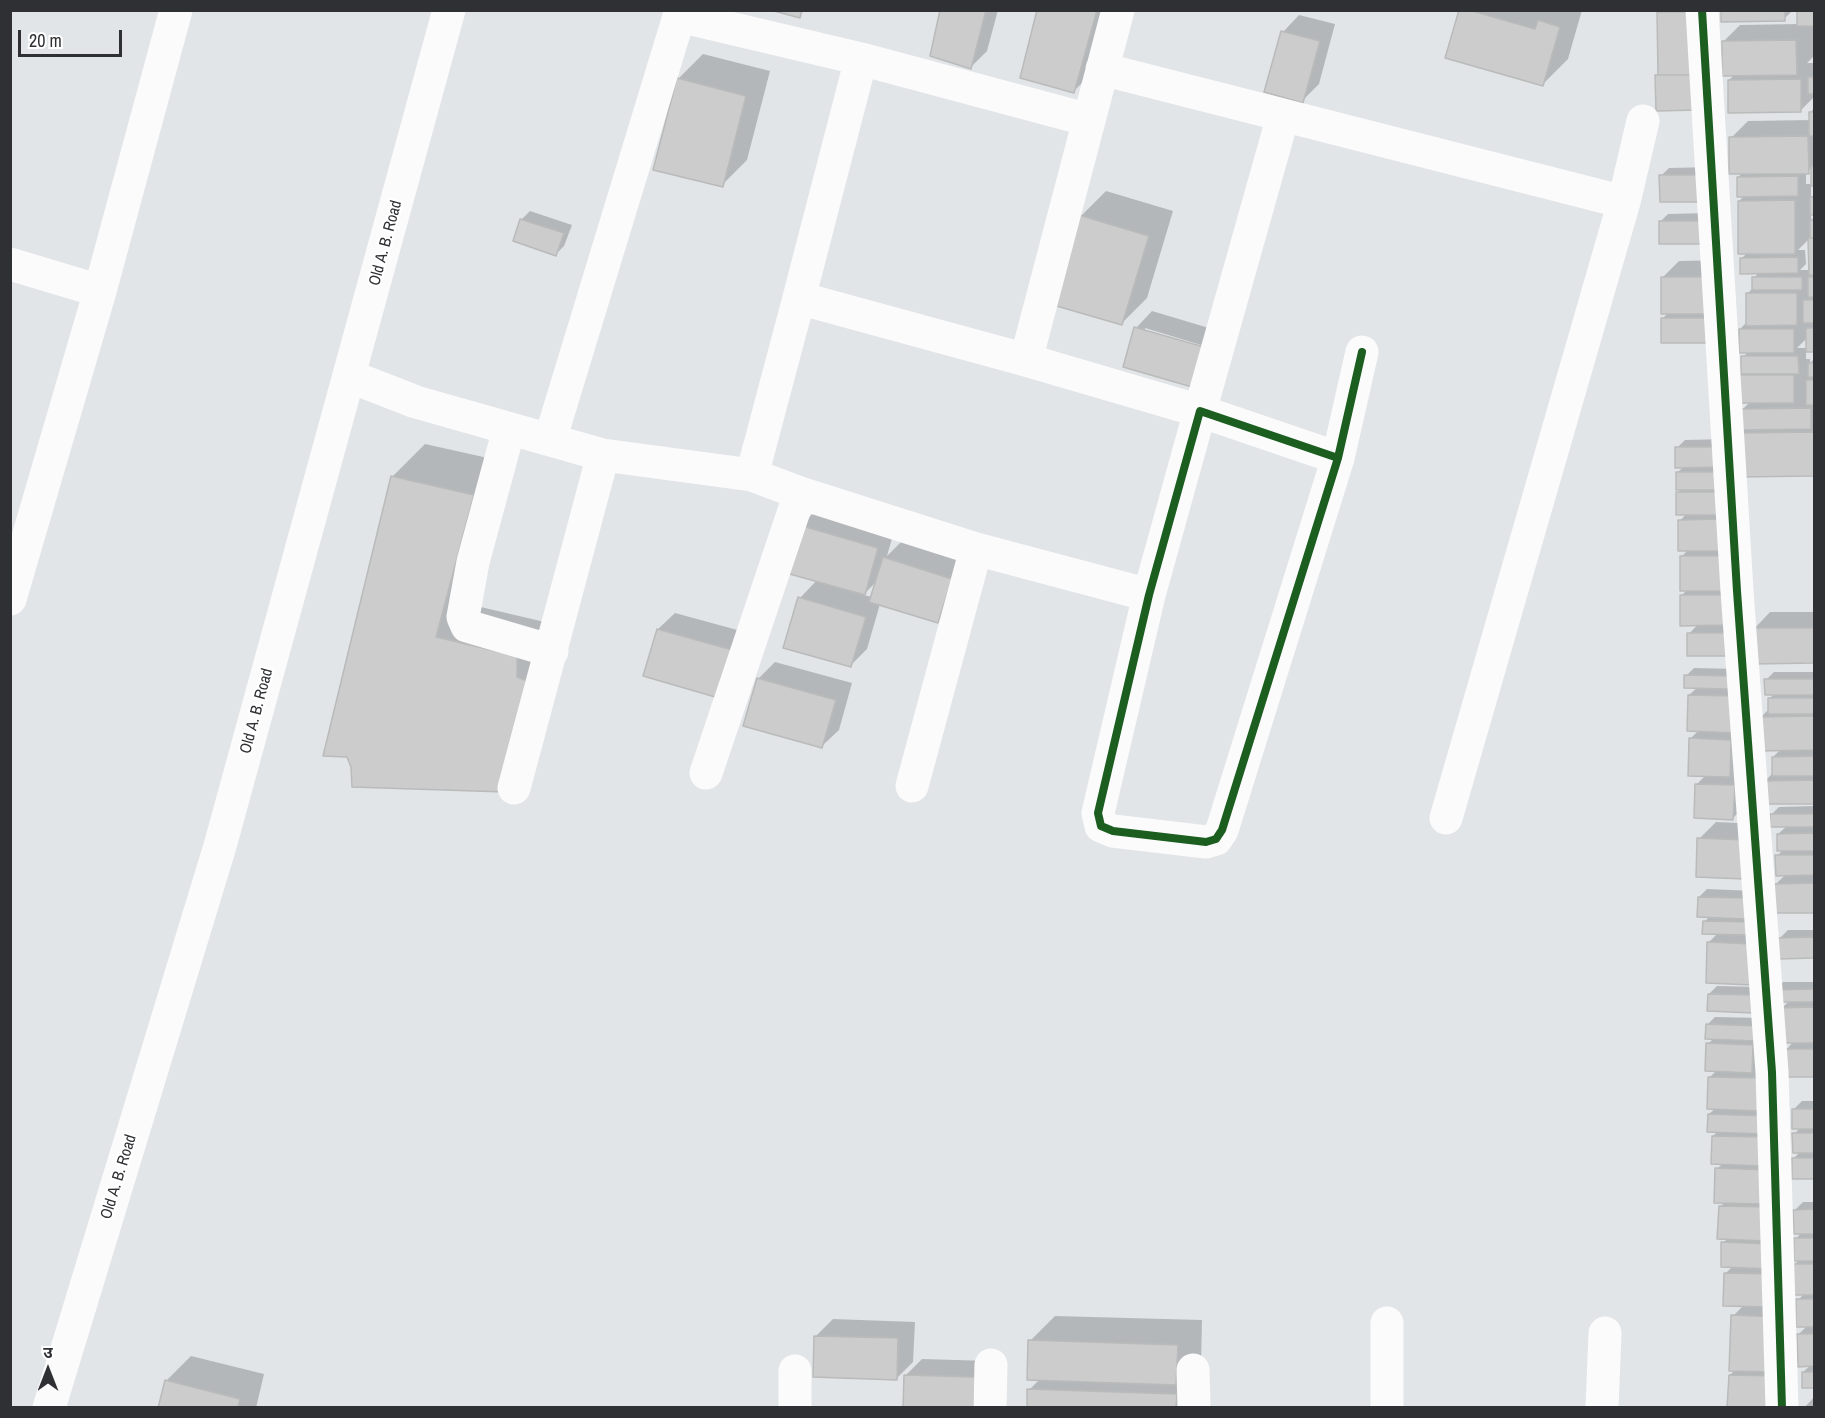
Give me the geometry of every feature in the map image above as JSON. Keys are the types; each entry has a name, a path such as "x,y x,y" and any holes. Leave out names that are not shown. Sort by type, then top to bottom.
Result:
{"street":[{"path":"10,599 100,291 176,10"},
{"name":"Old A. B. Road","path":"49,1407 220,846 449,10"},
{"path":"1026,360 1118,10"},
{"path":"1702,10 1737,591 1772,1072 1782,1407"},
{"path":"550,440 680,13 1089,120"},
{"path":"753,475 861,59"},
{"path":"1102,69 1624,202"},
{"path":"1283,116 1149,595 1098,813 1101,826 1113,831 1206,842 1216,839 1222,830 1338,458 1362,352"},
{"path":"1446,818 1624,202 1643,122"},
{"path":"10,264 100,291"},
{"path":"799,298 1026,360 1200,411 1338,458"},
{"path":"349,376 416,402 603,454 753,475 800,493 976,549 1149,595"},
{"path":"509,429 473,562 463,617 467,626 552,651"},
{"path":"514,788 603,454"},
{"path":"706,773 800,493"},
{"path":"912,786 976,549"},
{"path":"1387,1323 1387,1407"},
{"path":"1602,1407 1605,1333"},
{"path":"990,1407 991,1365"},
{"path":"1193,1370 1194,1407"},
{"path":"795,1371 795,1407"}],"building":[{"path":"770,10 802,10 800,18"},
{"path":"940,10 986,10 971,69 930,56"},
{"path":"1037,10 1097,10 1074,93 1020,78"},
{"path":"1459,10 1469,10 1535,29 1538,20 1560,27 1543,86 1445,58"},
{"path":"1721,10 1785,10 1785,21 1721,22"},
{"path":"1797,10 1814,10 1814,26 1797,26"},
{"path":"1657,12 1692,12 1693,75 1658,75"},
{"path":"1281,31 1320,41 1303,103 1264,92"},
{"path":"1796,40 1797,75 1722,76 1722,41"},
{"path":"1655,75 1697,75 1697,110 1656,111"},
{"path":"1808,77 1814,77 1814,94 1808,94"},
{"path":"677,78 746,96 723,187 653,170"},
{"path":"1801,79 1801,112 1728,113 1728,80"},
{"path":"1809,112 1814,112 1814,136 1809,136"},
{"path":"1808,136 1809,174 1729,174 1729,137"},
{"path":"1811,166 1814,166 1814,186 1811,186"},
{"path":"1659,175 1706,175 1706,202 1660,202"},
{"path":"1798,176 1798,196 1737,197 1737,177"},
{"path":"1810,197 1814,197 1814,215 1810,215"},
{"path":"1795,200 1795,254 1738,254 1738,201"},
{"path":"1079,215 1149,236 1122,325 1053,305"},
{"path":"520,219 564,233 556,256 513,241"},
{"path":"1810,220 1814,220 1814,238 1810,238"},
{"path":"1659,221 1702,221 1702,244 1659,244"},
{"path":"1808,238 1814,238 1814,275 1809,275"},
{"path":"1798,257 1798,273 1740,274 1740,258"},
{"path":"1661,277 1712,277 1712,314 1661,314"},
{"path":"1752,277 1802,277 1802,290 1752,290"},
{"path":"1808,277 1814,277 1814,297 1808,297"},
{"path":"1746,293 1797,293 1797,325 1746,326"},
{"path":"1803,300 1814,300 1814,323 1803,323"},
{"path":"1661,318 1713,318 1714,343 1661,343"},
{"path":"1134,327 1204,347 1192,387 1123,367"},
{"path":"1806,328 1814,328 1814,352 1806,352"},
{"path":"1739,329 1794,329 1794,353 1739,353"},
{"path":"1741,356 1798,356 1799,374 1741,374"},
{"path":"1808,363 1814,363 1814,377 1808,377"},
{"path":"1738,375 1794,375 1794,403 1738,403"},
{"path":"1806,380 1814,380 1814,405 1806,405"},
{"path":"1811,408 1811,429 1741,430 1741,409"},
{"path":"1814,432 1814,476 1739,477 1739,433"},
{"path":"1675,447 1722,447 1722,467 1675,468"},
{"path":"1676,472 1719,472 1719,490 1676,490"},
{"path":"391,476 474,495 436,637 517,656 517,677 535,684 505,792 352,787 351,767 347,757 323,756"},
{"path":"1676,492 1719,492 1720,515 1676,515"},
{"path":"1720,519 1720,551 1678,551 1678,520"},
{"path":"799,525 878,548 865,595 786,573"},
{"path":"1680,556 1722,556 1722,591 1680,591"},
{"path":"883,557 952,579 938,623 869,602"},
{"path":"1680,595 1724,595 1724,625 1680,626"},
{"path":"798,597 866,617 851,667 783,648"},
{"path":"1752,628 1814,628 1814,663 1753,664"},
{"path":"657,629 736,651 722,699 643,676"},
{"path":"1687,633 1731,633 1731,656 1687,656"},
{"path":"1684,675 1731,676 1730,689 1684,688"},
{"path":"757,678 836,700 822,748 743,726"},
{"path":"1764,679 1814,679 1814,695 1765,695"},
{"path":"1688,695 1738,696 1737,733 1687,731"},
{"path":"1768,698 1814,698 1814,714 1768,714"},
{"path":"1814,716 1814,750 1759,751 1759,717"},
{"path":"1689,738 1731,740 1730,777 1688,776"},
{"path":"1814,756 1814,776 1772,776 1772,757"},
{"path":"1814,780 1814,804 1764,804 1764,781"},
{"path":"1695,784 1735,785 1733,820 1694,818"},
{"path":"1770,814 1814,814 1814,827 1770,827"},
{"path":"1814,833 1814,851 1777,851 1777,834"},
{"path":"1697,838 1745,840 1744,879 1696,877"},
{"path":"1775,855 1814,855 1814,875 1776,876"},
{"path":"1814,883 1814,913 1774,913 1774,884"},
{"path":"1698,897 1746,898 1746,919 1697,917"},
{"path":"1703,921 1747,922 1747,935 1702,934"},
{"path":"1814,937 1814,958 1778,959 1778,938"},
{"path":"1707,942 1753,944 1752,985 1706,983"},
{"path":"1814,989 1814,1002 1773,1002 1773,990"},
{"path":"1708,994 1754,995 1753,1013 1707,1011"},
{"path":"1814,1007 1814,1043 1781,1043 1780,1008"},
{"path":"1706,1024 1756,1026 1756,1041 1705,1039"},
{"path":"1706,1043 1753,1045 1752,1073 1705,1071"},
{"path":"1784,1049 1814,1049 1814,1077 1784,1077"},
{"path":"1708,1077 1761,1078 1760,1111 1707,1109"},
{"path":"1792,1109 1814,1109 1814,1129 1792,1129"},
{"path":"1708,1114 1766,1116 1765,1134 1707,1132"},
{"path":"1792,1133 1814,1133 1814,1153 1793,1153"},
{"path":"1712,1136 1764,1137 1763,1166 1711,1164"},
{"path":"1792,1158 1814,1158 1814,1179 1792,1179"},
{"path":"1715,1168 1768,1170 1767,1204 1714,1203"},
{"path":"1719,1206 1768,1207 1766,1241 1717,1239"},
{"path":"1814,1209 1814,1234 1794,1234 1793,1210"},
{"path":"1794,1238 1814,1238 1814,1261 1794,1261"},
{"path":"1721,1242 1772,1244 1772,1269 1721,1267"},
{"path":"1793,1264 1814,1264 1814,1295 1793,1295"},
{"path":"1724,1273 1774,1274 1773,1307 1723,1306"},
{"path":"1796,1299 1814,1299 1814,1327 1796,1327"},
{"path":"1731,1315 1778,1317 1776,1372 1729,1371"},
{"path":"1797,1334 1814,1334 1814,1366 1798,1367"},
{"path":"814,1336 898,1338 897,1380 813,1377"},
{"path":"1028,1340 1178,1345 1176,1385 1027,1380"},
{"path":"1802,1372 1814,1372 1814,1388 1802,1388"},
{"path":"904,1375 975,1377 974,1408 903,1408"},
{"path":"1729,1375 1779,1376 1778,1408 1727,1408"},
{"path":"165,1380 240,1399 238,1408 158,1408"},
{"path":"1027,1389 1177,1394 1176,1408 1027,1408"}],"cycle path":[{"path":"1702,10 1737,591 1772,1072 1782,1408"},
{"path":"1338,458 1200,411 1149,595 1098,813 1101,826 1113,831 1206,842 1216,839 1222,830 1338,458 1362,352"}]}
